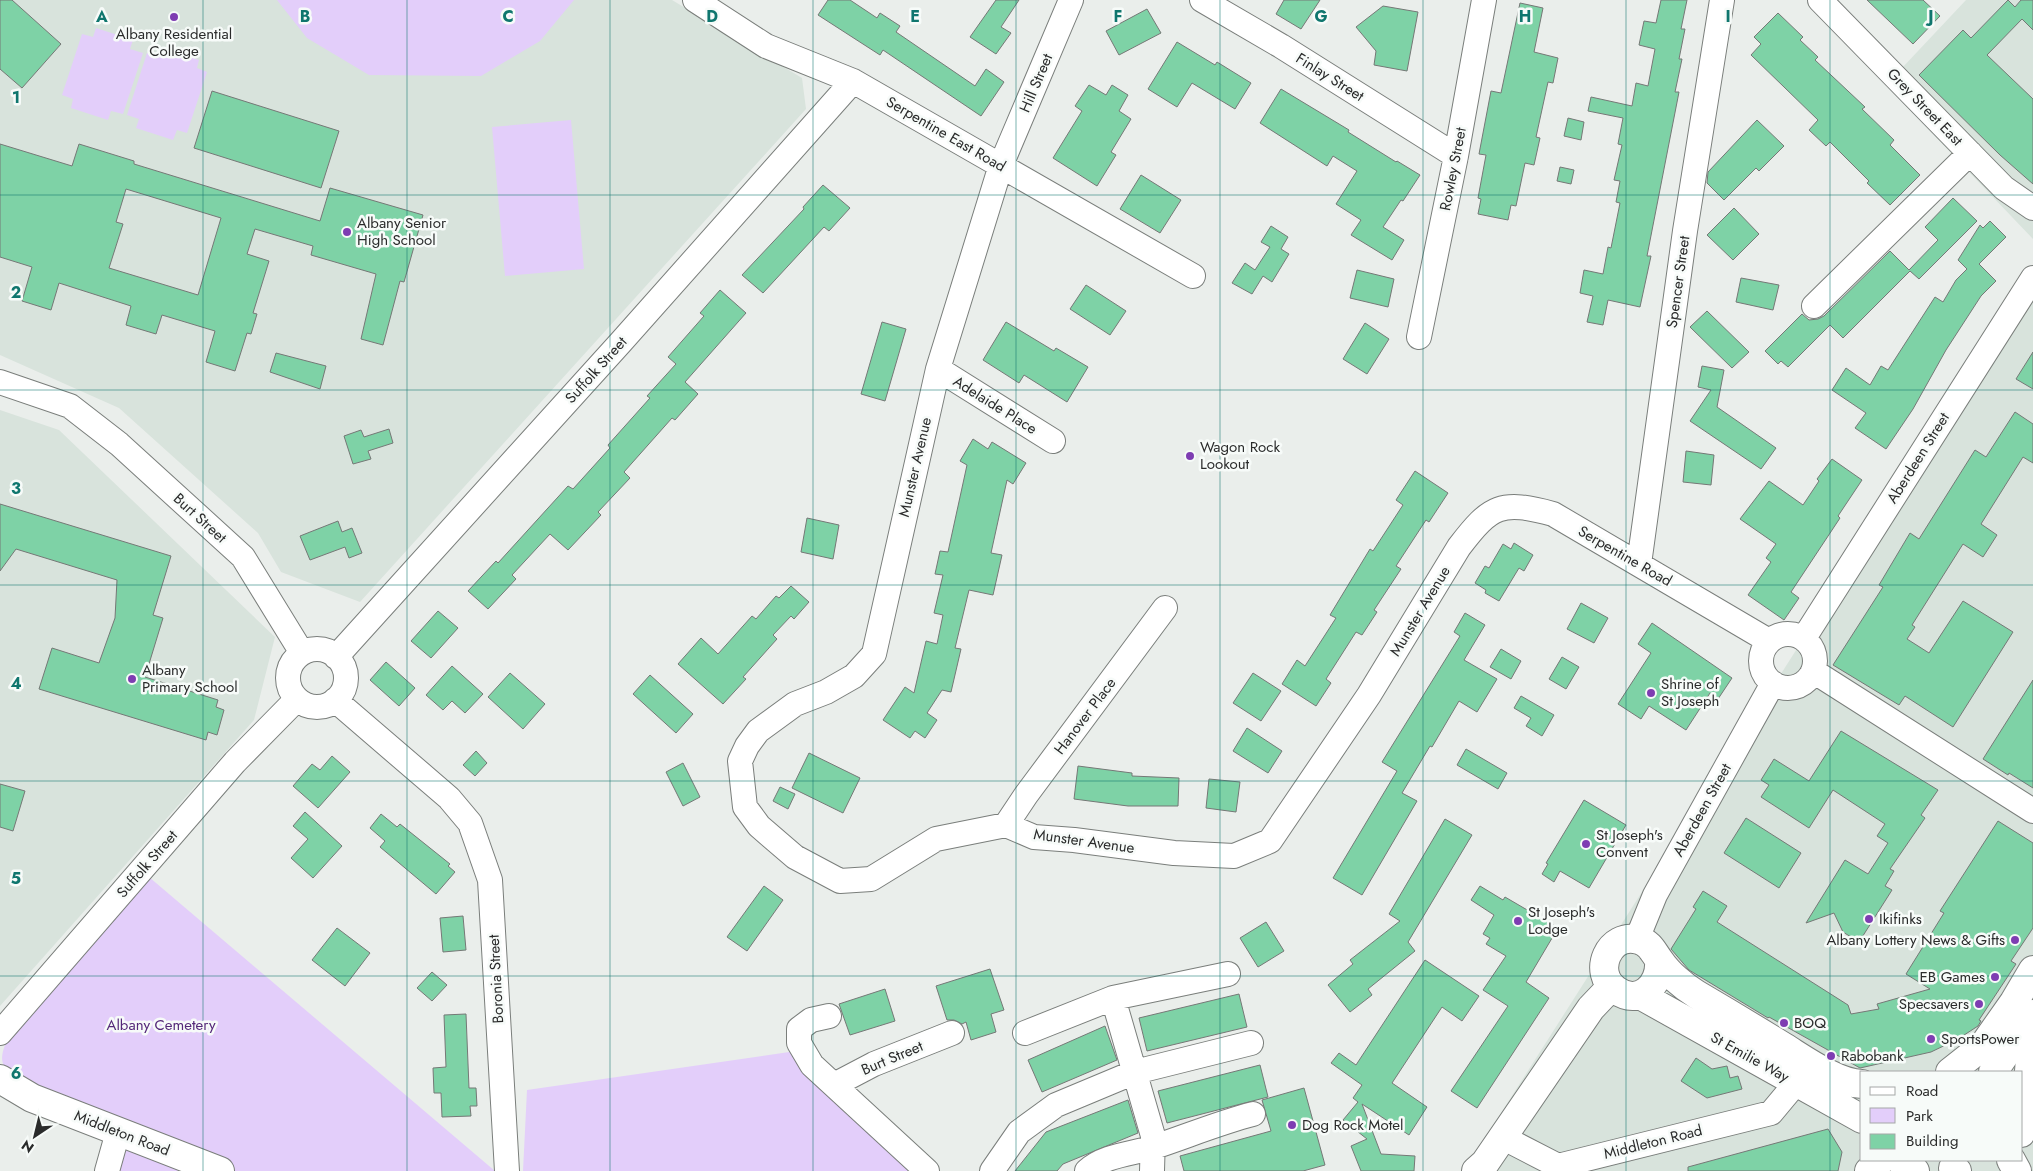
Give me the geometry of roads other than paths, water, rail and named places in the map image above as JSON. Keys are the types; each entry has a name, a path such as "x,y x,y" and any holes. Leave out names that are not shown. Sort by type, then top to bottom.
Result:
{"main road":[{"path":"1626,939 1637,939 1647,943 1655,951 1659,961 1658,978 1654,985 1640,995 1630,996 1612,988 1606,979 1603,969 1604,959 1609,950 1617,943 1626,939"},
{"name":"St Emilie Way","path":"1659,961 1687,988 1821,1069 1853,1084 1860,1084"},
{"path":"1951,1071 1983,1046 2014,1002 2033,970"},
{"path":"1476,1171 1484,1163 1591,1008 1612,988"},
{"name":"St Emilie Way","path":"1640,995 1860,1118"},
{"path":"1994,1071 2033,1014"},
{"name":"Middleton Road","path":"0,1079 32,1098 220,1171"},
{"path":"1869,1171 1880,1161"}],"street":[{"name":"Serpentine East Road","path":"695,0 766,46 853,81 1193,276"},
{"name":"Hill Street","path":"1001,165 1071,0"},
{"name":"Finlay Street","path":"1202,0 1281,46 1456,156"},
{"name":"Rowley Street","path":"1418,337 1456,156 1484,0"},
{"name":"Spencer Street","path":"1639,564 1685,231 1722,0"},
{"name":"Grey Street East","path":"1820,0 2004,188 2033,208"},
{"name":"Suffolk Street","path":"336,657 621,342 853,81"},
{"path":"1814,306 1970,153"},
{"name":"Munster Avenue","path":"1001,165 938,369 874,654 854,676 826,692 795,704 758,732 747,746 740,761 745,807 759,826 795,857 840,881 871,879 936,839 1006,824 1034,837 1074,840 1174,854 1234,856 1270,841 1369,695 1459,547 1476,524"},
{"name":"Aberdeen Street","path":"1804,638 2033,278"},
{"name":"Adelaide Place","path":"938,369 1053,441"},
{"name":"Burt Street","path":"0,382 70,406 119,444 243,557 302,653"},
{"name":"Serpentine Road","path":"1476,524 1493,510 1523,506 1553,514 1769,641"},
{"name":"Hanover Place","path":"1006,824 1165,608"},
{"path":"1786,634 1795,634 1804,638 1814,652 1815,661 1814,671 1808,680 1791,688 1781,687 1773,683 1766,676 1761,658 1763,649 1769,641 1776,636 1786,634"},
{"path":"320,649 336,657 342,664 346,674 345,684 342,693 335,700 320,706 312,706 297,699 289,684 288,675 295,659 302,653 320,649"},
{"path":"1814,671 2033,810"},
{"name":"Aberdeen Street","path":"1637,939 1655,895 1773,683"},
{"name":"Suffolk Street","path":"0,1033 235,762 297,699"},
{"name":"Boronia Street","path":"335,700 449,798 470,823 490,880 507,1171"},
{"path":"1026,1034 1113,998 1228,974"},
{"path":"1113,998 1153,1136 1152,1171"},
{"path":"2023,1122 2033,1014"},
{"path":"829,1016 810,1020 799,1029 799,1043 812,1065 927,1171"},
{"name":"Burt Street","path":"834,1085 874,1064 952,1033"},
{"path":"992,1171 1020,1132 1056,1105 1134,1072 1251,1042"},
{"name":"Middleton Road","path":"1502,1137 1558,1166 1771,1113 1796,1083"},
{"path":"1087,1171 1096,1163 1153,1148 1221,1122 1253,1114"},
{"path":"107,1171 118,1132"}],"place":[{"name":"Albany Residential College","path":"174,17"},
{"name":"Albany Senior High School","path":"347,232"},
{"name":"Wagon Rock Lookout","path":"1190,456"},
{"name":"Albany Primary School","path":"132,679"},
{"name":"Shrine of St Joseph","path":"1651,693"},
{"name":"St Joseph's Convent","path":"1586,844"},
{"name":"Ikifinks","path":"1869,919"},
{"name":"St Joseph's Lodge","path":"1518,921"},
{"name":"Albany Lottery News & Gifts","path":"2015,940"},
{"name":"EB Games","path":"1995,977"},
{"name":"Specsavers","path":"1979,1004"},
{"name":"BOQ","path":"1784,1023"},
{"name":"SportsPower","path":"1931,1039"},
{"name":"Rabobank","path":"1831,1056"},
{"name":"Dog Rock Motel","path":"1292,1125"}],"park label":[{"name":"Albany Cemetery","path":"161,1025"}]}
